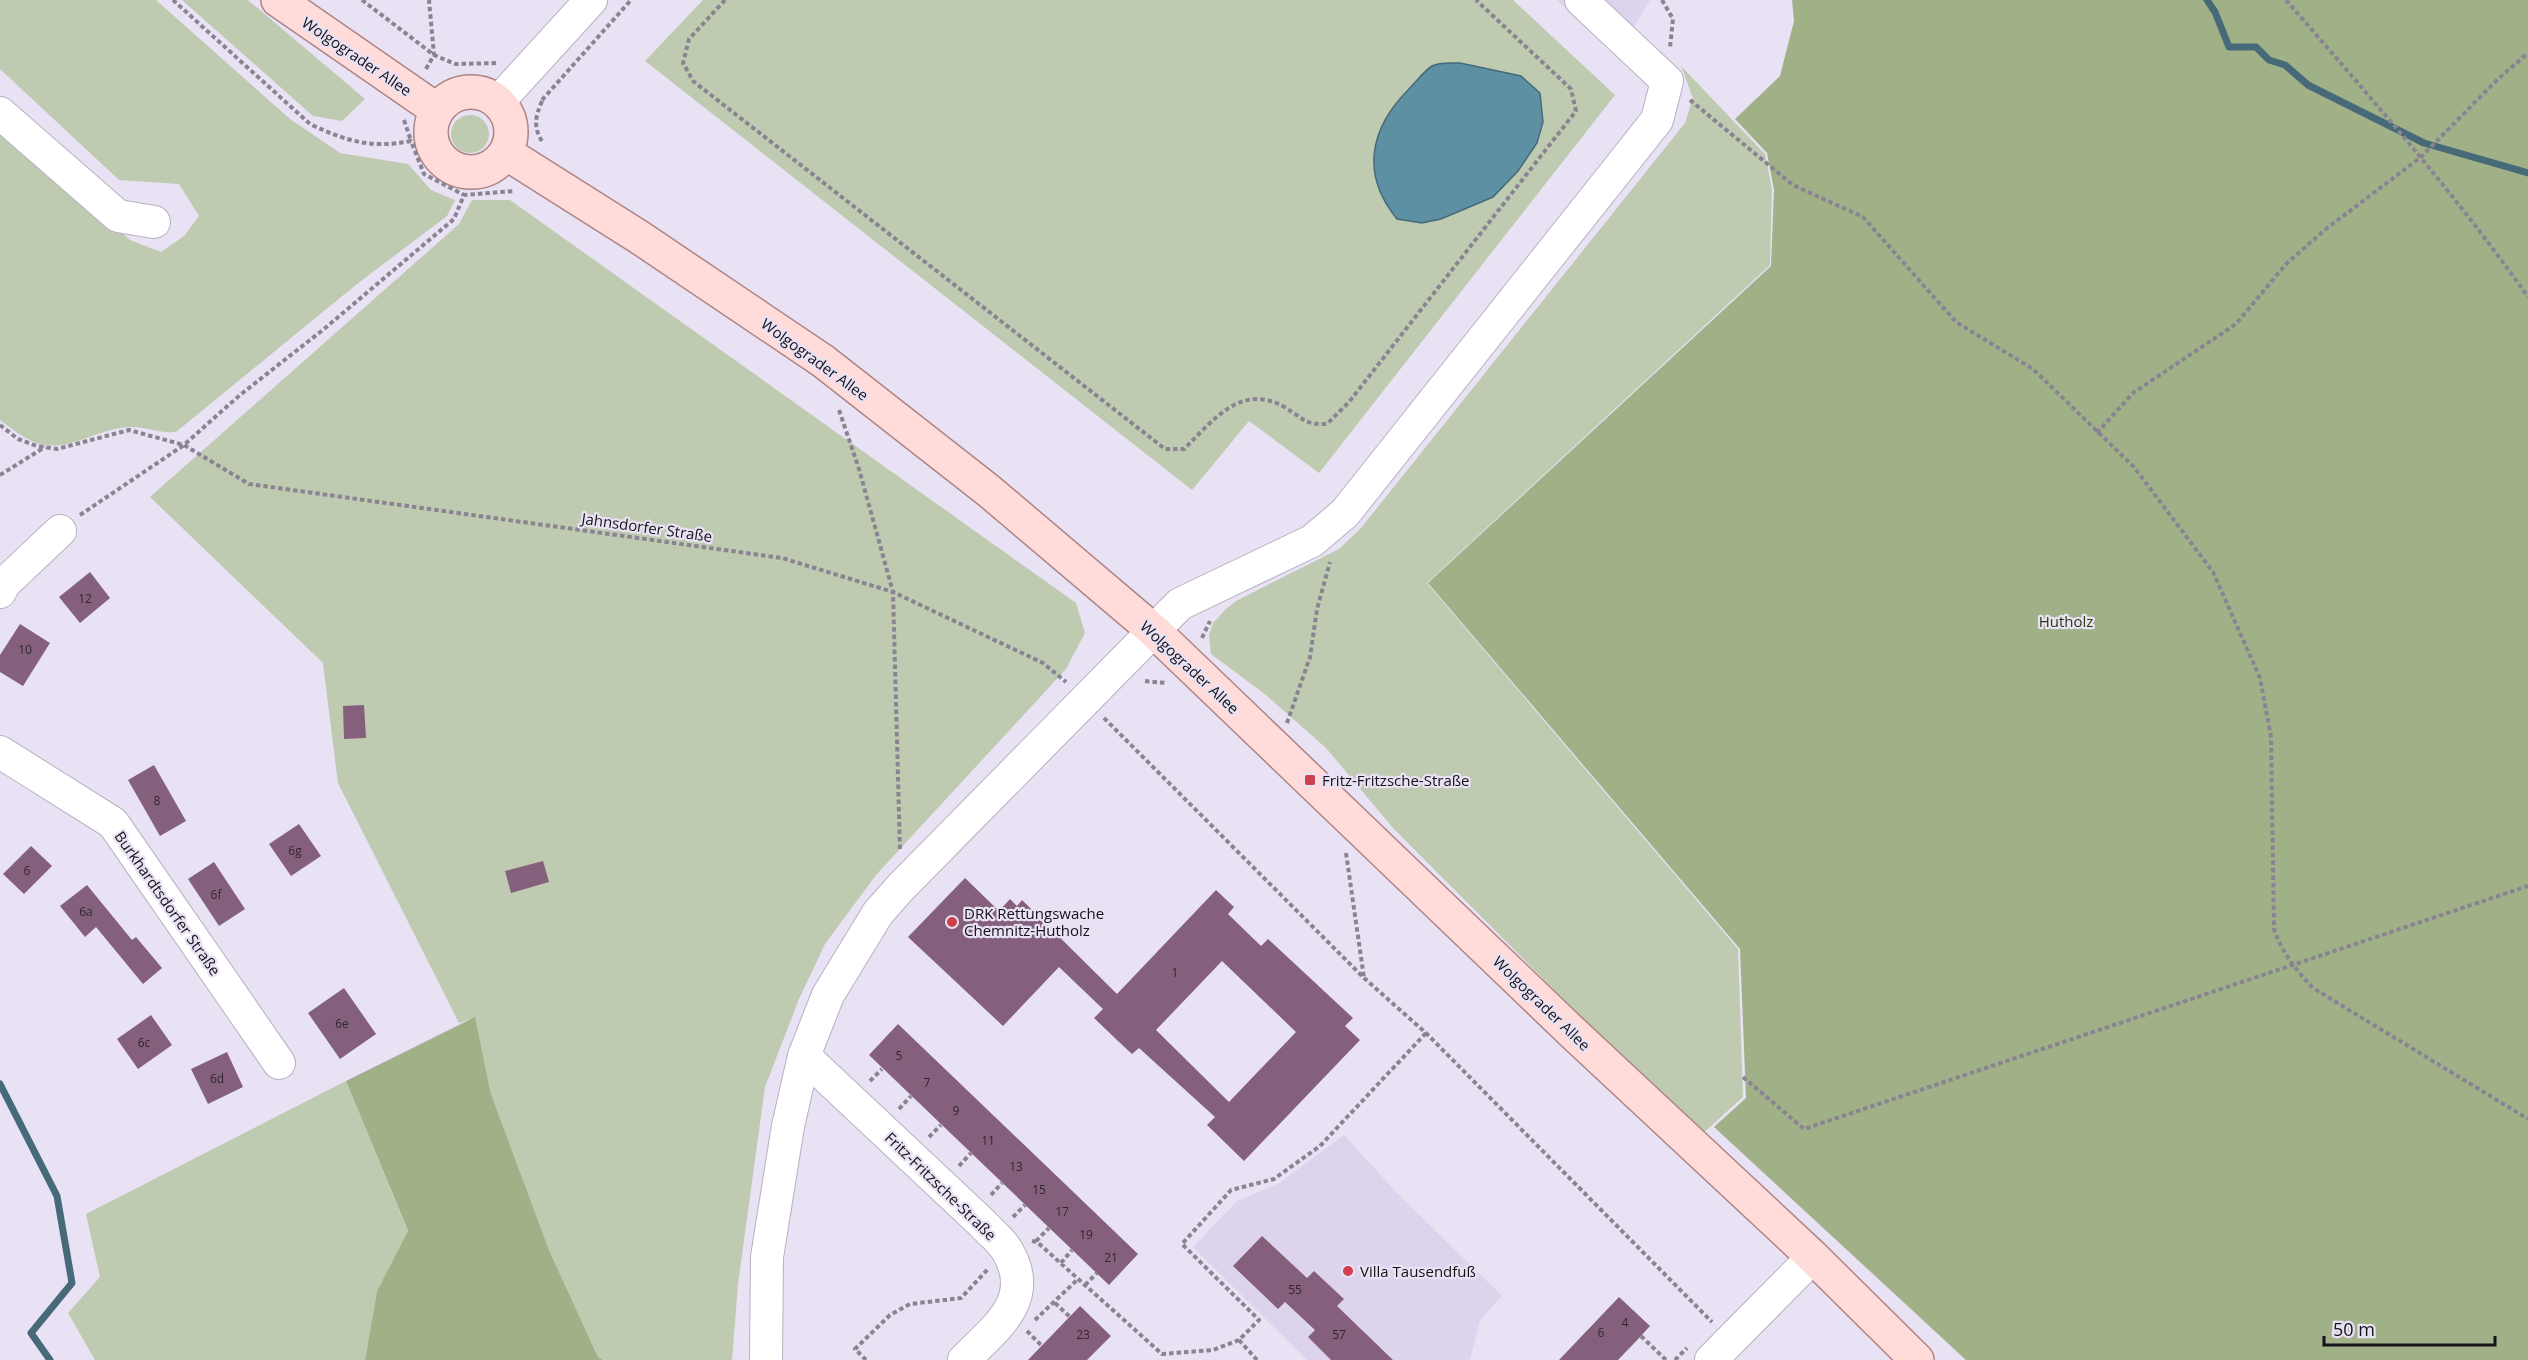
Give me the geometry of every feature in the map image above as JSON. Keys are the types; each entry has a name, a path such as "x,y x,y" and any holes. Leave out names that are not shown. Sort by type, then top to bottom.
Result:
{"main road":[{"name":"Wolgograder Allee","path":"278,0 437,110"},
{"path":"508,91 507,113 517,161 498,162 475,172 462,171 450,166 440,158 432,141 432,122 437,110 447,100 459,94 473,92 486,95 508,91"},
{"name":"Wolgograder Allee","path":"517,161 639,237 823,361 989,490 1154,631 1572,1032 1813,1257 1917,1360"}],"street":[{"path":"508,91 591,0"},
{"path":"766,1360 767,1257 788,1126 804,1056 828,995 878,913 901,887 1180,604 1312,541 1345,513 1657,120 1667,81 1581,0"},
{"path":"0,113 118,216 154,222"},
{"path":"0,592 4,584 60,531"},
{"name":"Burkhardtsdorfer Straße","path":"0,752 113,823 279,1063"},
{"name":"Fritz-Fritzsche-Straße","path":"804,1056 1004,1247 1018,1280 1012,1310 997,1329 964,1360"},
{"path":"1720,1350 1751,1323 1813,1257"}],"path":[{"path":"173,0 310,124 337,137 366,144 388,146 411,141 424,174 465,195 517,191 517,161 543,143 536,131 535,118 542,101 631,0"},
{"path":"362,0 434,55 455,64 498,63 508,91 542,101"},
{"path":"429,0 434,55"},
{"path":"725,0 689,39 683,63 693,81 1165,449 1184,449 1229,405 1264,399 1284,407 1310,425 1327,424 1349,402 1576,111 1571,89 1476,0"},
{"path":"1662,0 1673,19 1666,64 1667,81 1793,185 1863,217 1956,322 2032,369 2134,467 2213,573 2260,678 2271,737 2274,929 2291,964 2313,988 2528,1119"},
{"path":"2286,0 2421,157 2481,231 2528,297"},
{"path":"2097,433 2133,393 2236,324 2286,264 2326,229 2421,157 2497,80 2528,53"},
{"path":"60,531 184,445 240,395 324,329 454,219 465,195"},
{"path":"838,408 859,469 893,592 901,887"},
{"path":"0,425 18,439 45,447"},
{"name":"Jahnsdorfer Straße","path":"45,447 57,450 129,430 184,445 249,484 782,558 893,592 1043,663 1085,699 1364,978 1426,1033 1720,1350"},
{"path":"0,475 45,447"},
{"path":"1286,727 1310,657 1317,609 1332,552"},
{"path":"1137,685 1147,679 1175,684"},
{"path":"1345,846 1364,978"},
{"path":"1743,1077 1804,1129 2528,886"},
{"path":"866,1360 855,1349 890,1315 910,1304 961,1298 977,1283 1012,1240 1036,1241 1162,1354 1213,1350 1239,1340 1259,1320 1182,1244 1231,1190 1274,1179 1320,1146 1426,1033"},
{"path":"1036,1241 1049,1228"},
{"path":"1060,1263 1072,1250"},
{"path":"1085,1285 1096,1273"},
{"path":"1025,1329 1078,1279"},
{"path":"1055,1303 1070,1317"},
{"path":"1641,1336 1666,1360"},
{"path":"1239,1340 1257,1360"}],"shaded area":[{"path":"1557,0 1650,0 1616,56"},
{"name":"Villa Tausendfuß","path":"1344,1135 1396,1192 1502,1296 1480,1320 1470,1360 1307,1360 1193,1247 1237,1201 1276,1185"}],"green space":[{"path":"0,0 156,0 290,119 340,153 408,164 431,190 455,200 447,216 357,284 176,432 123,427 75,442 52,445 35,442 0,420 0,128 130,240 161,252 184,236 199,216 179,184 119,180 0,69"},
{"path":"182,0 248,0 365,99 342,121 313,116"},
{"path":"703,0 1513,0 1615,95 1319,473 1249,421 1192,490 645,61"},
{"name":"Hutholz","path":"1792,0 2528,0 2528,1360 1966,1360 1714,1127 1746,1098 1740,949 1428,583 1771,266 1774,190 1767,153 1735,119 1780,76 1794,21"},
{"path":"1681,66 1765,154 1772,189 1770,265 1427,583 1738,949 1743,1097 1700,1136 1393,828 1326,748 1266,695 1211,654 1209,635 1213,623 1236,601 1339,549 1361,528 1685,123 1693,98"},
{"path":"470,115 483,121 489,134 483,147 470,153 457,147 451,134 457,121"},
{"path":"472,200 510,200 1076,603 1085,633 1066,669 876,875 825,944 799,999 765,1087 738,1284 732,1360 603,1360 598,1357 549,1250 491,1094 475,1018 459,1023 338,783 323,663 150,497 459,224"},
{"path":"475,1017 491,1094 549,1250 598,1357 603,1360 365,1360 377,1291 408,1231 346,1081"},
{"path":"346,1081 408,1232 377,1291 365,1360 95,1360 68,1313 100,1277 86,1214"}],"water":[{"path":"1460,63 1521,76 1540,93 1543,122 1537,143 1518,171 1493,197 1441,219 1422,223 1397,219 1385,202 1374,168 1374,152 1378,135 1385,119 1396,104 1426,71 1438,64"}],"building":[{"path":"90,572 110,598 80,623 59,597"},
{"path":"20,624 50,643 23,686 0,672 0,655"},
{"path":"364,705 366,738 344,739 343,706"},
{"path":"154,765 186,821 160,836 128,780"},
{"path":"299,824 321,856 291,876 269,844"},
{"path":"31,846 52,866 24,894 3,874"},
{"path":"543,861 549,882 511,893 505,871"},
{"path":"214,862 245,909 219,926 188,879"},
{"path":"965,878 999,911 1010,899 1017,906 1022,900 1117,994 1216,890 1234,907 1228,914 1261,946 1268,939 1353,1018 1345,1026 1360,1040 1244,1161 1207,1125 1215,1117 1139,1048 1132,1054 1094,1018 1103,1009 1059,967 1003,1026 908,937","holes":["1222,961 1296,1032 1229,1102 1156,1030"]},
{"path":"87,885 132,940 136,937 162,968 143,984 96,927 85,937 60,906"},
{"path":"344,988 376,1034 340,1059 308,1013"},
{"path":"151,1015 172,1045 138,1069 117,1039"},
{"path":"898,1024 1138,1254 1109,1285 869,1055"},
{"path":"227,1052 243,1087 208,1104 191,1069"},
{"path":"1262,1236 1307,1278 1314,1271 1344,1299 1337,1306 1393,1360 1331,1360 1308,1337 1315,1330 1285,1302 1278,1309 1233,1266"},
{"path":"1619,1297 1650,1326 1640,1337 1618,1360 1559,1360"},
{"path":"1080,1306 1111,1336 1087,1360 1028,1360"}],"waterway":[{"path":"2207,0 2215,12 2229,47 2256,47 2269,60 2285,65 2308,85 2424,143 2528,173"},
{"path":"0,1084 57,1196 72,1283 31,1333 50,1360"}],"place":[{"name":"Fritz-Fritzsche-Straße","path":"1310,780"},
{"name":"DRK Rettungswache Chemnitz-Hutholz","path":"952,922"},
{"name":"Villa Tausendfuß","path":"1348,1271"}]}
